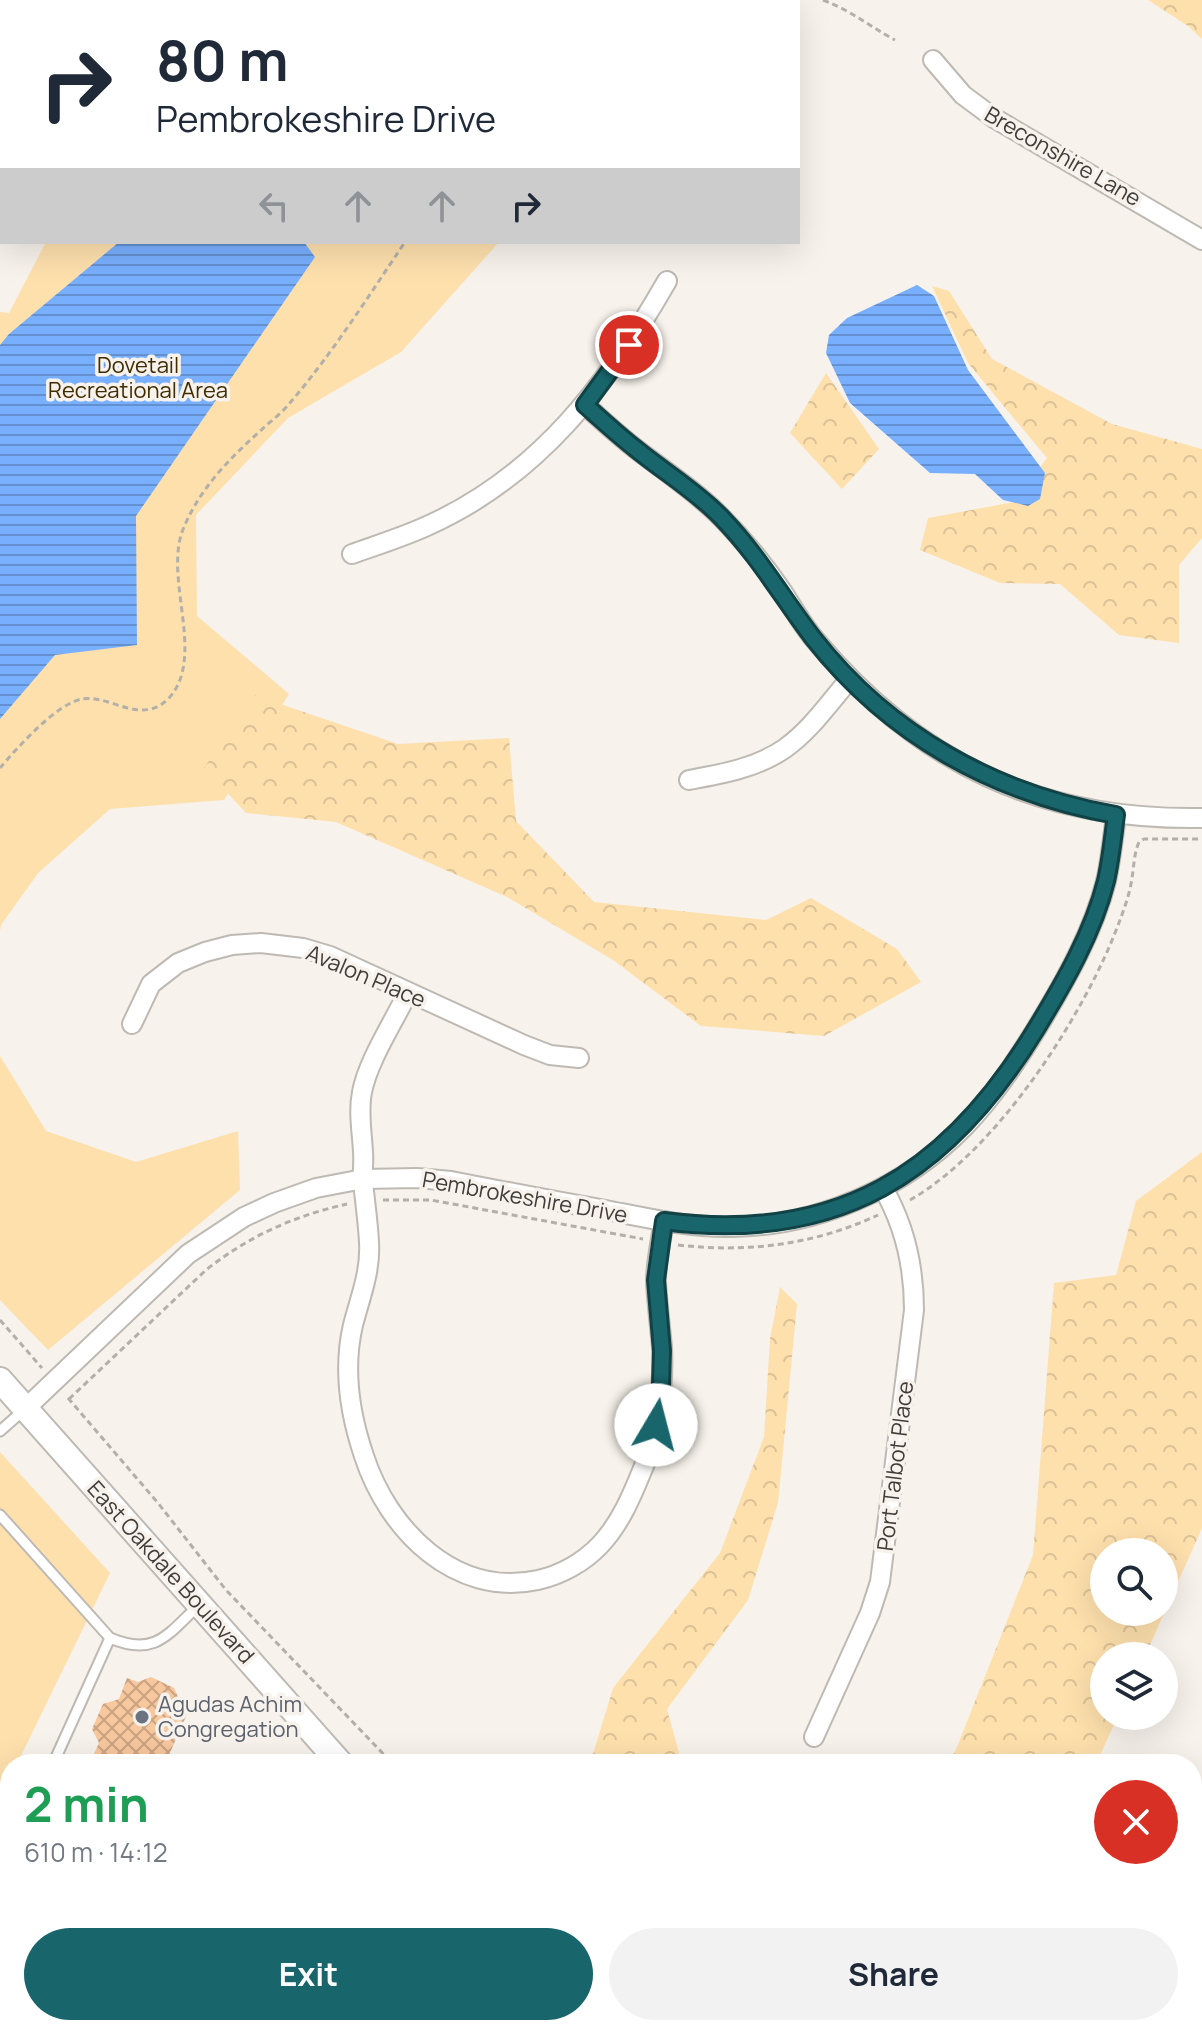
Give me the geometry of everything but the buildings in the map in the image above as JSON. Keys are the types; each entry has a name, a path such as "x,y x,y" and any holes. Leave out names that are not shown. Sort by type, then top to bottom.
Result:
{"main road":[{"name":"East Oakdale Boulevard","path":"0,1380 200,1604 327,1754"}],"street":[{"name":"Breconshire Lane","path":"933,60 963,95 994,118 1202,240"},
{"path":"352,554 428,526 471,502 550,441 585,405 615,366 667,281"},
{"path":"585,405 720,516 756,556 813,637 849,680 884,712 950,758 993,780 1038,797 1116,815 1161,819 1202,818"},
{"path":"689,780 737,770 785,749 849,680"},
{"name":"Pembrokeshire Drive","path":"25,1409 188,1254 215,1234 274,1203 316,1188 363,1179 451,1181 664,1221 732,1227 766,1225 831,1210 883,1188 940,1150 965,1126 991,1096 1024,1048 1054,999 1099,905 1116,815"},
{"name":"Avalon Place","path":"132,1024 157,977 178,963 232,945 261,943 316,951 537,1050 550,1055 579,1058"},
{"path":"407,994 362,1089 359,1114 370,1244 368,1269 352,1329 349,1364 354,1424 364,1458 390,1508 432,1557 464,1575 500,1584 525,1583 566,1571 584,1559 614,1528 630,1500 656,1425 662,1351 656,1280 664,1221"},
{"name":"Port Talbot Place","path":"814,1737 870,1613 884,1557 914,1310 914,1282 909,1254 883,1188"}],"lane":[{"path":"0,1431 25,1409"},
{"path":"0,1515 110,1638 127,1645 144,1647 159,1642 200,1604"},
{"path":"58,1754 110,1638"}],"path":[{"path":"823,0 869,22 895,40"},
{"path":"0,768 56,713 73,703 92,699 131,709 150,709 166,701 173,692 184,656 178,549 190,513 225,464 286,407 305,384 404,244"},
{"path":"69,1399 206,1270 230,1252 256,1236 305,1214 365,1200 431,1200 696,1247 767,1247 833,1233 893,1208 937,1181 991,1134 1046,1059 1078,1006 1120,920 1132,881 1139,842 1144,839 1202,839"},
{"path":"0,1320 158,1503 226,1590 383,1754"}],"green space":[{"path":"1148,0 1202,0 1202,39 1188,26"},
{"name":"Dovetail Recreational Area","path":"45,244 497,244 401,352 288,418 196,515 197,616 289,694 224,800 110,809 38,873 1,925 0,931 0,312 9,313"},
{"path":"932,286 949,291 992,359 1112,424 1202,449 1202,538 1179,565 1179,643 1119,635 1060,584 1000,583 920,550 928,518 1014,502 1047,458 968,363"},
{"path":"826,373 879,449 842,489 790,433"},
{"path":"254,695 398,744 509,738 516,821 594,902 766,920 811,898 897,949 921,982 824,1036 701,1026 613,960 507,897 336,822 246,813 204,768"},
{"path":"0,1056 46,1131 136,1162 238,1131 240,1190 48,1350 0,1300"},
{"path":"1202,1152 1202,1528 1178,1582 1178,1538 1090,1538 1090,1626 1158,1626 1151,1642 1090,1642 1090,1730 1112,1730 1101,1754 953,1754 1033,1555 1054,1283 1116,1275 1136,1201"},
{"path":"780,1287 797,1304 778,1503 748,1600 667,1709 679,1754 593,1754 613,1688 720,1553 764,1437 770,1339"},
{"path":"0,1452 110,1573 22,1754 0,1754"}],"water":[{"path":"117,244 305,244 315,257 136,516 137,645 55,655 0,719 0,345 9,334"},
{"path":"917,285 934,296 968,370 1045,473 1040,499 1028,506 1003,500 975,474 930,473 850,403 826,353 829,335 847,318"}],"place":[{"name":"Agudas Achim Congregation","path":"142,1717"}],"route":[{"path":"629,345 585,405 720,516 756,556 813,637 849,680 884,712 923,741 993,780 1038,797 1116,815 1099,905 1054,999 991,1096 940,1150 873,1193 799,1219 732,1227 664,1221 656,1280 662,1351 656,1425"}]}
